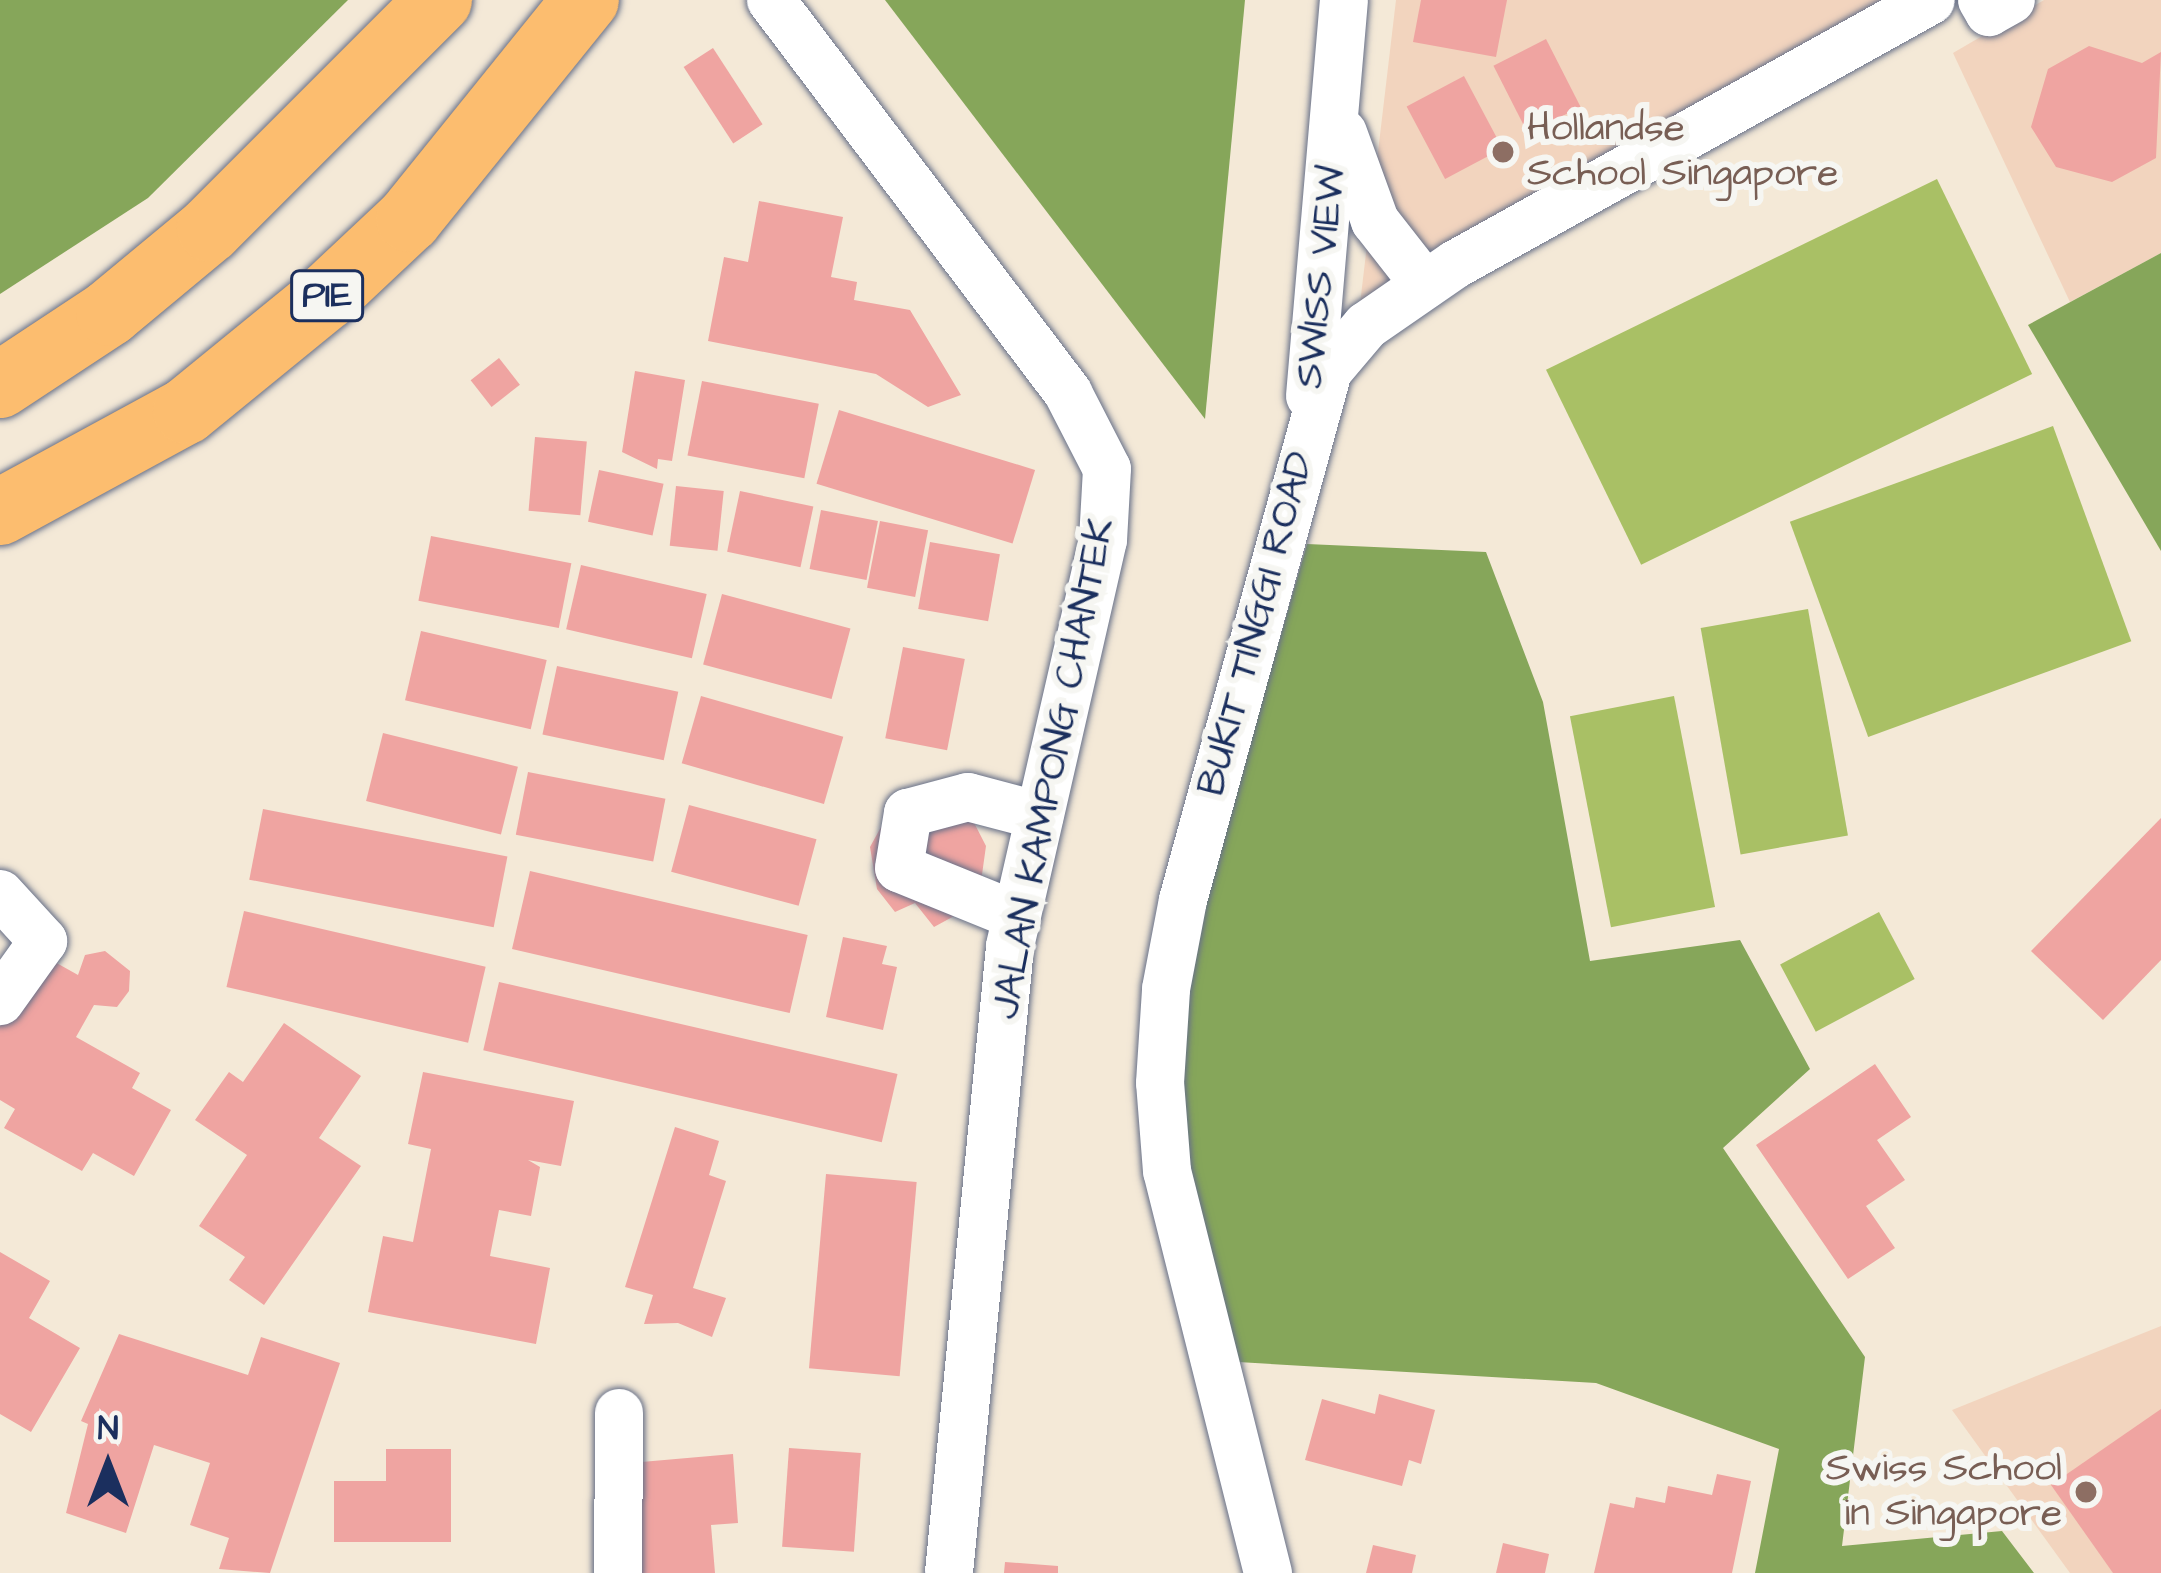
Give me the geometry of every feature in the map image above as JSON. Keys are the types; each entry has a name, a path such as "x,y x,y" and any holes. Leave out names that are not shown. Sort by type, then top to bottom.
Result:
{"highway":[{"path":"0,385 109,313 210,229 439,0"},
{"name":"PIE","path":"0,512 186,411 327,296 409,219 586,0"}],"street":[{"name":"JALAN KAMPONG CHANTEK","path":"772,0 1068,393 1107,469 1103,540 1017,916 949,1573"},
{"name":"SWISS VIEW","path":"1305,437 1338,118 1344,0"},
{"name":"BUKIT TINGGI ROAD","path":"1268,1573 1167,1171 1160,1083 1184,900 1305,437 1328,371 1366,326 1425,285 1930,0"},
{"path":"1982,0 1989,13 2011,0"},
{"name":"SWISS VIEW","path":"1338,118 1376,220 1425,285"},
{"path":"1017,916 898,868 908,813 968,797 1040,816"},
{"path":"0,894 43,940 0,1001"},
{"path":"618,1573 619,1413"}],"shaded area":[{"name":"Hollandse School Singapore","path":"1396,0 1895,0 1360,304"},
{"path":"2044,0 2161,0 2161,253 2070,302 1953,53"},
{"name":"Swiss School in Singapore","path":"2161,1326 2161,1573 2070,1573 1952,1410"}],"green space":[{"path":"0,0 348,0 148,198 0,294"},
{"path":"885,0 1245,0 1205,419"},
{"path":"1937,179 2032,374 1641,565 1546,370"},
{"path":"2161,253 2161,551 2028,325"},
{"path":"2053,426 2131,641 1868,737 1790,522"},
{"path":"1307,544 1486,552 1543,702 1590,961 1740,940 1810,1069 1723,1148 1865,1357 1842,1546 2002,1531 2034,1573 1755,1573 1779,1449 1596,1383 1238,1362 1181,1140 1188,957"},
{"path":"1808,609 1848,836 1741,854 1701,628"},
{"path":"1674,696 1715,907 1611,927 1570,716"},
{"path":"1879,912 1915,979 1816,1032 1780,965"}],"building":[{"path":"1421,0 1507,0 1496,57 1413,42"},
{"path":"1546,39 1581,107 1528,134 1493,66"},
{"path":"2089,46 2142,63 2161,52 2156,158 2112,182 2056,167 2031,127 2048,69"},
{"path":"713,48 763,124 733,143 684,67"},
{"path":"1464,76 1502,148 1445,179 1407,107"},
{"path":"759,201 843,217 831,277 857,282 854,300 910,310 961,395 928,407 876,374 708,341 724,257 748,262"},
{"path":"499,358 520,385 492,407 471,380"},
{"path":"635,371 685,380 672,461 658,459 657,469 622,452"},
{"path":"702,381 819,404 804,478 687,456"},
{"path":"839,410 1035,470 1013,544 816,484"},
{"path":"535,437 587,442 580,515 529,511"},
{"path":"599,470 664,484 653,536 588,522"},
{"path":"676,486 724,491 717,551 670,546"},
{"path":"740,491 813,507 800,567 727,552"},
{"path":"821,510 878,521 866,580 810,569"},
{"path":"880,521 928,530 915,597 867,588"},
{"path":"431,536 571,563 559,628 418,601"},
{"path":"930,542 1000,554 988,621 918,609"},
{"path":"581,565 707,594 692,658 566,629"},
{"path":"722,594 850,628 832,699 703,665"},
{"path":"421,631 547,660 531,729 405,700"},
{"path":"903,647 965,659 947,750 885,738"},
{"path":"557,666 678,692 664,760 542,734"},
{"path":"701,696 843,737 824,804 682,763"},
{"path":"383,733 518,767 501,835 366,801"},
{"path":"528,772 665,799 653,862 516,835"},
{"path":"689,805 817,839 799,906 671,872"},
{"path":"892,807 966,807 986,846 978,903 934,927 915,903 895,912 877,889 870,847"},
{"path":"263,809 507,857 494,927 249,880"},
{"path":"2161,818 2161,960 2103,1020 2031,951"},
{"path":"530,871 808,935 790,1013 512,949"},
{"path":"244,911 486,967 468,1043 226,987"},
{"path":"843,937 887,946 882,964 897,967 883,1030 826,1017"},
{"path":"105,951 130,971 129,991 117,1007 94,1005 76,1037 140,1073 132,1088 171,1110 134,1176 93,1153 82,1171 4,1128 15,1109 0,1100 0,1026 53,961 78,975 85,955"},
{"path":"499,982 898,1074 882,1142 483,1050"},
{"path":"284,1023 361,1076 319,1138 361,1166 264,1305 229,1280 245,1257 199,1226 247,1155 195,1120 229,1072 243,1082"},
{"path":"1875,1064 1911,1117 1877,1140 1905,1180 1866,1206 1895,1248 1848,1279 1756,1145"},
{"path":"423,1072 574,1101 561,1166 528,1160 540,1167 531,1216 499,1210 490,1256 550,1268 536,1344 368,1312 383,1236 413,1242 431,1149 408,1144"},
{"path":"675,1127 719,1141 709,1175 726,1181 693,1288 726,1298 712,1337 678,1323 644,1324 653,1295 625,1287"},
{"path":"826,1174 917,1182 900,1376 809,1368"},
{"path":"0,1252 50,1281 29,1318 80,1348 31,1432 0,1414"},
{"path":"119,1334 248,1375 261,1337 340,1363 270,1573 219,1569 229,1538 190,1525 210,1463 154,1445 126,1533 66,1513 88,1424 81,1421"},
{"path":"1379,1394 1435,1410 1421,1464 1409,1460 1402,1486 1305,1460 1322,1399 1375,1414"},
{"path":"2161,1409 2161,1573 2113,1573 2051,1485"},
{"path":"789,1448 861,1453 854,1552 782,1547"},
{"path":"386,1449 451,1449 451,1542 334,1542 334,1481 386,1481"},
{"path":"733,1454 738,1523 711,1525 715,1573 639,1573 630,1463"},
{"path":"1717,1474 1751,1481 1732,1573 1594,1573 1610,1503 1634,1508 1636,1497 1665,1503 1668,1486 1712,1495"},
{"path":"1503,1543 1549,1554 1545,1573 1496,1573"},
{"path":"1373,1545 1416,1555 1412,1573 1366,1573"},
{"path":"1005,1562 1058,1566 1058,1573 1004,1573"}],"place":[{"name":"Hollandse School Singapore","path":"1503,152"},
{"name":"Swiss School in Singapore","path":"2086,1492"}]}
